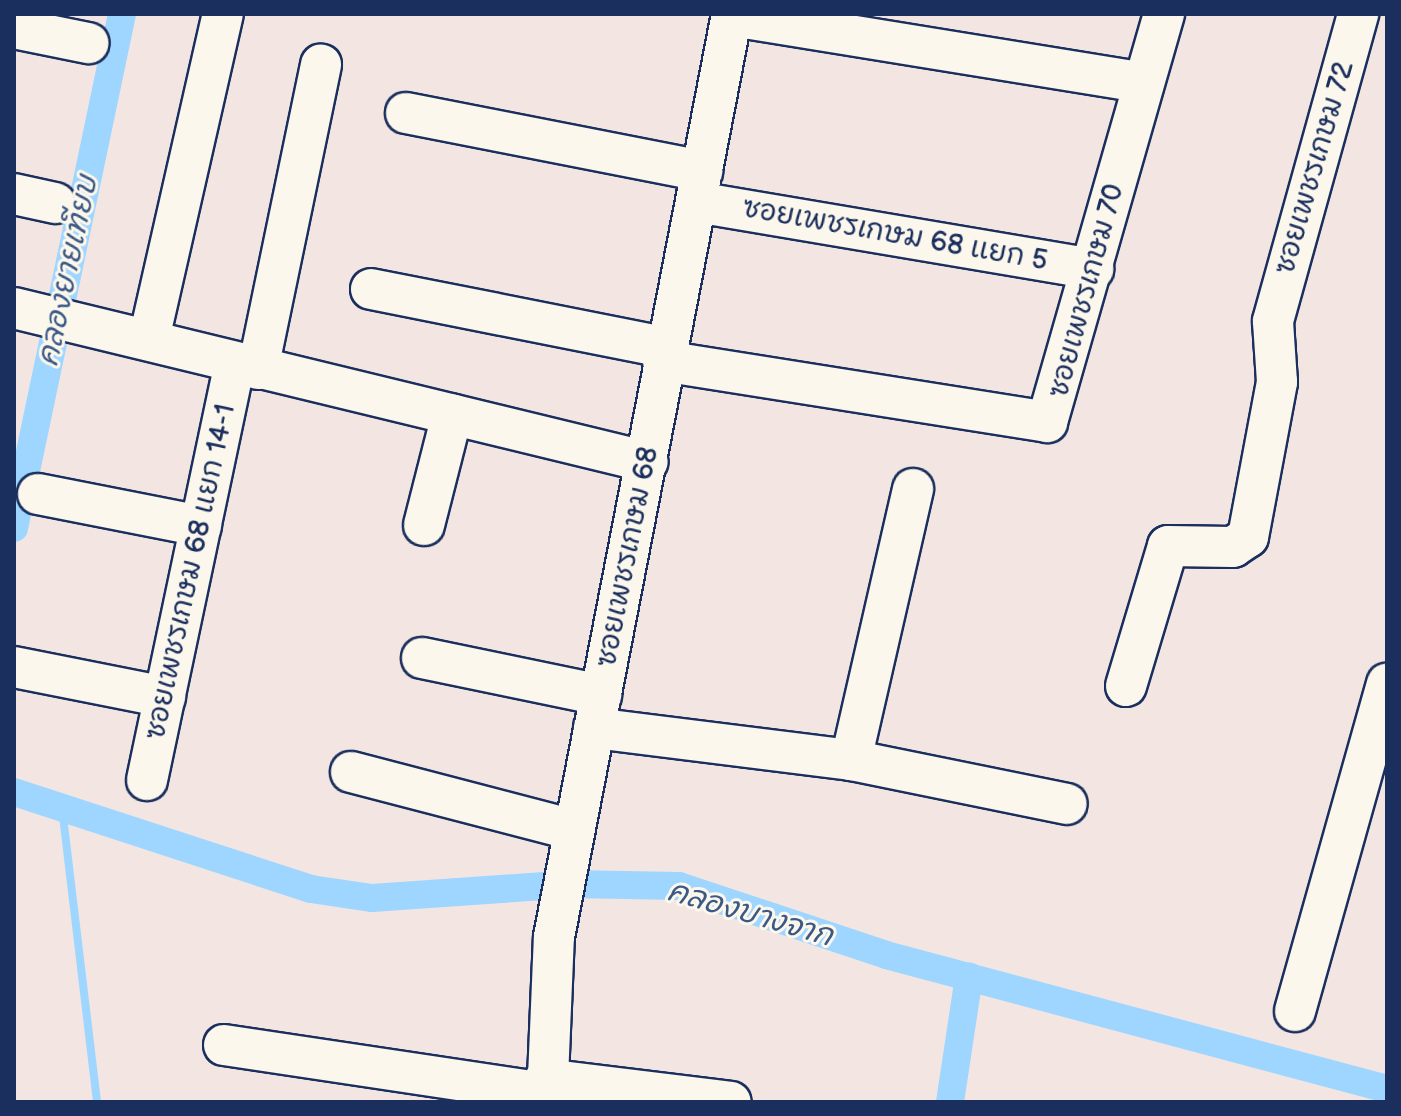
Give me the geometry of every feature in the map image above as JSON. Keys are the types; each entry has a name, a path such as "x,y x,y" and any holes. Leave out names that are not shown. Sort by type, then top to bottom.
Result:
{"street":[{"path":"132,335 223,14"},
{"name":"ซอยเพชรเกษม 70","path":"664,354 1047,422 1164,14"},
{"name":"ซอยเพชรเกษม 72","path":"1126,686 1168,546 1233,547 1248,537 1277,382 1273,321 1358,14"},
{"path":"732,15 796,21 1144,83"},
{"name":"ซอยเพชรเกษม 68","path":"546,1091 554,937 648,462 664,354 700,187 732,15"},
{"path":"14,28 88,43"},
{"name":"ซอยเพชรเกษม 68 แยก 14-1","path":"147,780 201,526 247,366 321,64"},
{"name":"ซอยเพชรเกษม 68 แยก 5","path":"406,113 700,187 1093,269"},
{"path":"14,194 55,203"},
{"path":"371,289 664,354"},
{"path":"29,311 648,462"},
{"path":"424,525 452,415"},
{"path":"851,760 913,489"},
{"path":"38,494 201,526"},
{"path":"422,658 598,712 1067,804"},
{"path":"14,667 165,697"},
{"path":"1295,1011 1387,684"},
{"path":"351,772 572,840"},
{"path":"224,1045 546,1091 731,1102"}],"waterway":[{"name":"คลองยายเทียบ","path":"14,528 122,14"},
{"name":"คลองบางจาก","path":"14,792 311,889 372,898 570,884 679,886 886,955 1387,1089"},
{"path":"62,808 97,1102"},
{"path":"950,1102 969,976"}]}
